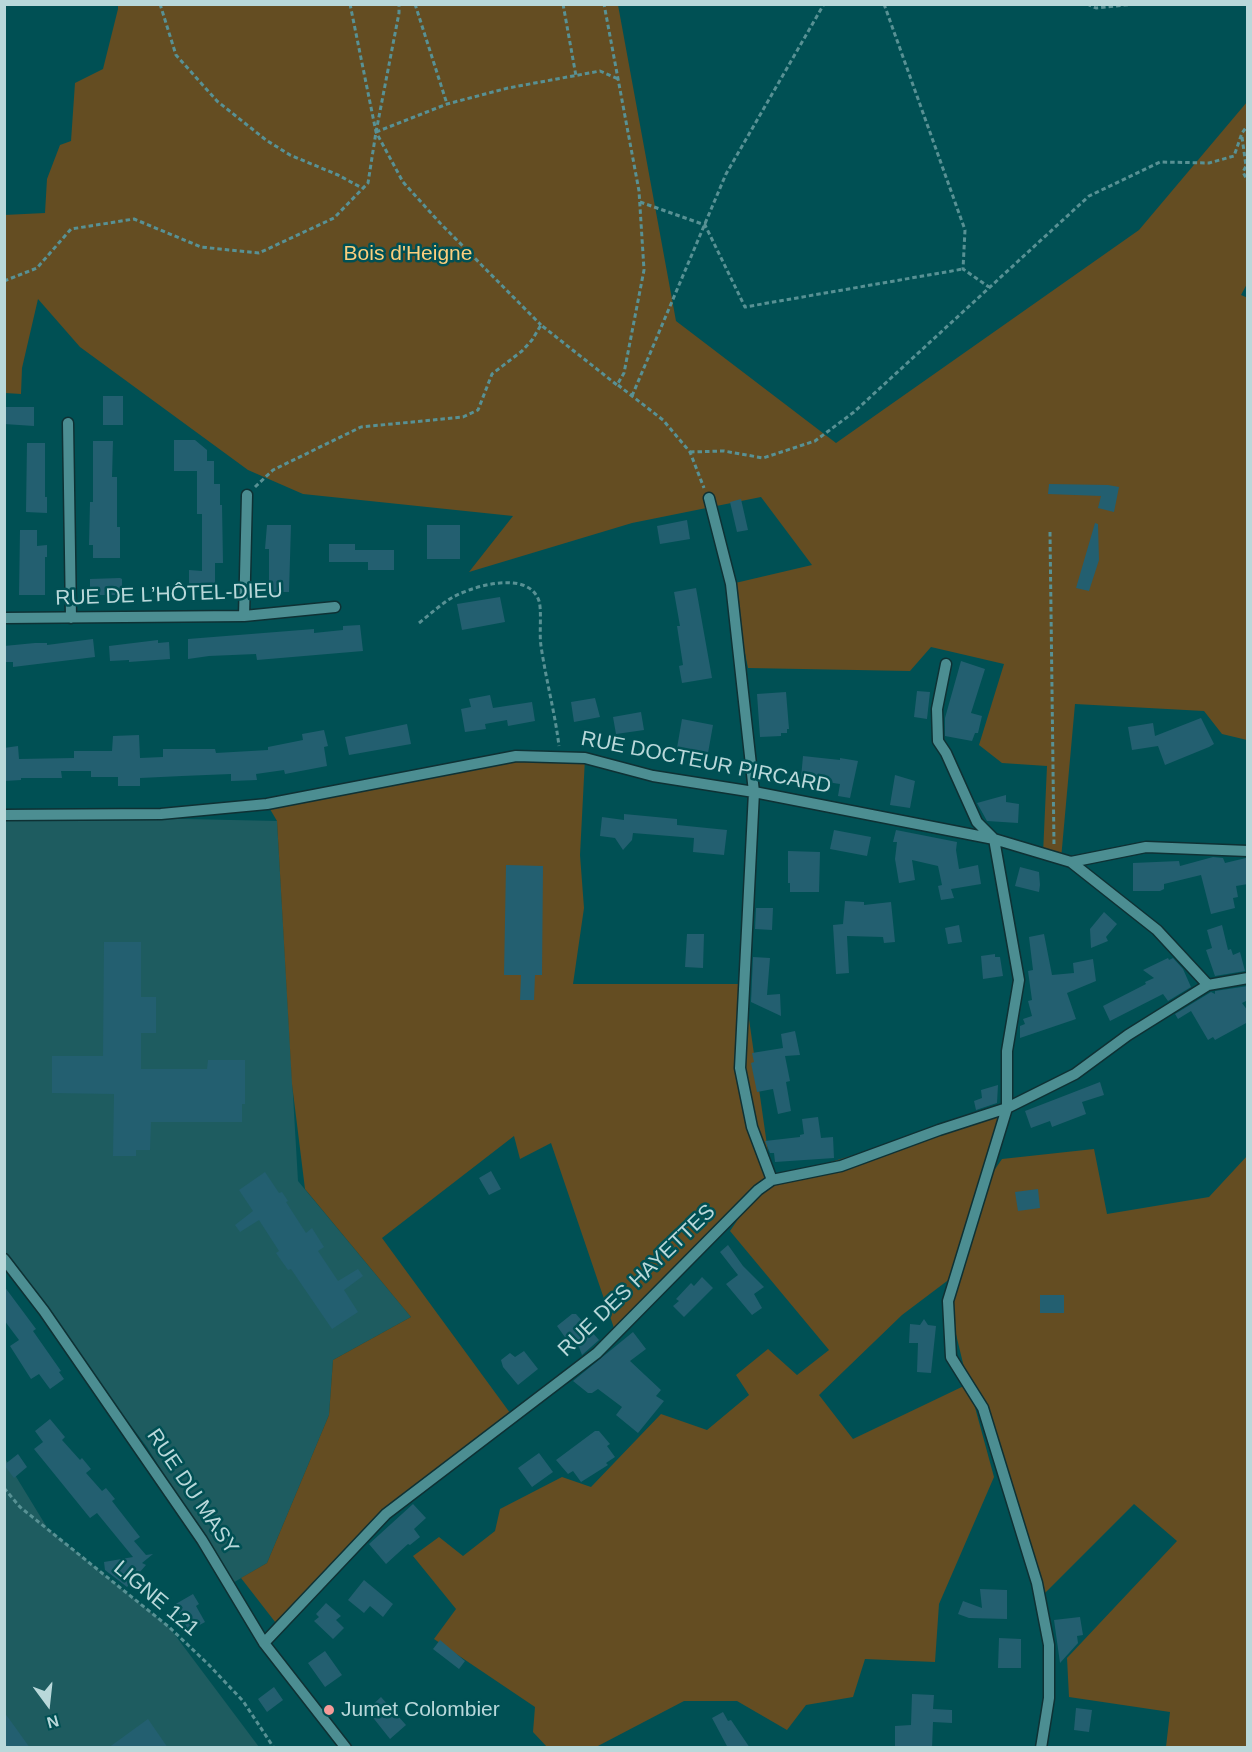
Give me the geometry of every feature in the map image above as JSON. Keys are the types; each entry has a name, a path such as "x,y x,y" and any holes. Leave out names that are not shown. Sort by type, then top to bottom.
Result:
{"street":[{"path":"68,423 70,618"},
{"path":"244,616 247,495"},
{"path":"709,498 731,584 754,792 740,1068 752,1127 772,1180"},
{"name":"RUE DE L’HÔTEL-DIEU","path":"4,618 244,616 335,607"},
{"path":"946,664 937,709 938,741 946,753 977,822 994,839 1019,980 1007,1051 1007,1108 948,1301 951,1357 983,1408 1037,1583 1049,1645 1049,1698 1041,1748"},
{"name":"RUE DOCTEUR PIRCARD","path":"4,815 161,814 267,804 516,756 585,758 653,776 754,792 994,839 1071,862 1156,930 1208,985"},
{"path":"1071,862 1146,847 1248,851"},
{"path":"1208,985 1248,978"},
{"name":"RUE DES HAYETTES","path":"264,1643 386,1514 597,1353 758,1190 772,1180 841,1166 1007,1108 1075,1074 1128,1035 1208,985"},
{"name":"RUE DU MASY","path":"4,1259 50,1320 202,1540 264,1643 346,1748"}],"path":[{"path":"160,4 176,55 218,101 266,140 290,155 338,175 362,189"},
{"path":"350,4 376,132 403,182 440,223 541,325 663,420 690,452 709,498"},
{"path":"4,281 38,268 70,230 134,219 201,247 259,253 334,218 368,183 399,4"},
{"path":"415,4 447,104"},
{"path":"563,4 576,76"},
{"path":"604,4 640,202 644,270 624,373 617,385"},
{"path":"632,396 726,174 824,4"},
{"path":"884,4 965,230 963,268"},
{"path":"1087,4 1096,8 1134,4"},
{"path":"376,132 447,104 508,88 600,71 618,79"},
{"path":"690,452 724,451 763,458 815,441 854,412 1089,196 1160,162 1209,163 1234,156 1248,124"},
{"path":"1242,134 1246,166 1243,172 1248,182"},
{"path":"640,202 705,225 745,307 963,268 990,287"},
{"path":"247,495 273,470 361,427 463,417 478,410 492,374 522,351 541,325"},
{"path":"1050,532 1054,857"},
{"path":"419,623 449,600 483,586 506,582 520,583 535,594 540,603 541,645 559,744 559,757"},
{"name":"LIGNE 121","path":"4,1488 20,1507 169,1628 209,1665 243,1701 274,1748"}],"shaded area":[{"path":"5,815 277,821 298,1181 411,1317 333,1360 329,1415 267,1563 231,1584 147,1447 5,1259"},
{"path":"4,1457 48,1529 169,1627 259,1747 5,1747"}],"green space":[{"name":"Bois d'Heigne","path":"118,5 618,5 676,321 836,443 1139,230 1247,102 1248,282 1241,295 1248,298 1247,740 1222,734 1204,711 1075,704 1061,859 1043,854 1047,766 1002,763 979,745 1004,664 931,647 910,671 748,668 731,584 812,565 761,497 632,523 469,572 513,516 303,494 248,470 80,347 38,299 22,368 21,394 5,393 4,215 45,213 47,179 60,145 71,141 75,83 103,69"},
{"path":"516,756 585,758 580,855 584,908 573,984 744,984 772,1180 1007,1108 982,1188 1002,1159 1094,1149 1107,1214 1209,1197 1247,1156 1247,1747 1166,1747 1170,1712 1069,1697 1067,1658 1177,1541 1134,1504 1040,1598 989,1427 970,1389 994,1477 939,1604 935,1662 865,1659 853,1697 806,1705 787,1730 737,1701 684,1701 596,1747 547,1747 533,1732 535,1707 434,1639 456,1609 413,1556 439,1537 463,1556 495,1531 500,1509 562,1477 591,1487 661,1414 707,1430 749,1395 736,1375 768,1349 797,1375 829,1350 730,1231 747,1206 616,1334 551,1143 520,1159 514,1136 382,1238 513,1417 375,1525 279,1627 241,1578 267,1563 329,1415 333,1360 411,1317 305,1189 292,1084 277,821 267,804","holes":["955,1275 948,1301 968,1384 853,1439 819,1395 902,1315"]}],"building":[{"path":"103,396 123,396 123,425 103,425"},
{"path":"4,407 34,407 34,426 4,424"},
{"path":"174,440 195,440 207,450 207,461 214,461 214,484 220,484 220,505 222,505 223,563 215,563 215,589 189,589 189,570 202,571 202,514 197,514 197,471 174,471"},
{"path":"93,441 113,441 112,477 117,477 117,527 120,527 120,558 93,558 93,545 89,545 90,502 93,502"},
{"path":"27,443 45,443 47,513 26,512"},
{"path":"1049,484 1119,487 1114,512 1098,508 1101,496 1048,494"},
{"path":"741,499 748,530 737,532 730,502"},
{"path":"687,520 690,539 660,544 657,526"},
{"path":"1095,523 1098,524 1099,560 1089,591 1076,588"},
{"path":"267,525 291,525 289,592 269,592 269,549 265,549"},
{"path":"427,525 460,525 460,559 427,559"},
{"path":"20,530 37,530 37,546 47,545 45,595 19,595"},
{"path":"329,544 355,544 355,550 394,550 394,570 368,570 368,562 329,562"},
{"path":"90,579 122,579 122,595 98,595 98,591 90,591"},
{"path":"696,588 712,678 682,683 679,666 683,665 677,626 680,626 674,592"},
{"path":"500,597 505,622 462,630 457,604"},
{"path":"360,625 363,651 257,660 256,654 188,659 188,639 314,629 314,633 343,630 343,626"},
{"path":"93,639 95,657 13,667 13,662 4,662 4,646 35,643 47,643 47,645"},
{"path":"158,640 158,643 169,642 170,659 110,661 109,646"},
{"path":"961,661 985,669 971,713 982,716 978,733 975,733 972,741 945,736 945,718"},
{"path":"917,691 930,692 927,719 914,717"},
{"path":"786,692 789,729 787,733 781,733 781,736 760,737 757,694"},
{"path":"490,695 493,708 532,702 535,721 508,726 507,720 485,724 486,729 465,732 461,709 471,707 469,699"},
{"path":"595,698 600,717 574,722 571,702"},
{"path":"641,712 644,730 616,734 613,717"},
{"path":"1201,718 1214,744 1209,747 1165,765 1158,746 1132,750 1128,727 1153,723 1155,736"},
{"path":"682,719 713,725 708,753 677,748"},
{"path":"407,724 411,744 349,755 345,737"},
{"path":"324,730 328,746 324,747 327,766 285,774 284,770 256,774 257,780 231,781 231,774 182,776 140,778 140,786 118,786 118,777 91,777 91,771 61,771 62,778 21,778 21,780 4,781 4,748 18,746 19,759 74,758 74,751 112,751 113,736 139,735 140,758 163,757 163,749 215,749 216,753 268,750 268,747 303,740 302,734"},
{"path":"803,756 858,761 850,798 838,796 840,784 801,778"},
{"path":"895,775 915,781 910,808 890,805"},
{"path":"1006,795 1006,802 1019,804 1018,823 987,821 977,803"},
{"path":"624,814 677,819 677,825 727,830 724,855 693,852 694,838 633,833 632,840 623,850 615,838 600,836 602,817 624,820"},
{"path":"834,830 871,837 867,856 830,849"},
{"path":"896,830 957,842 959,869 978,865 981,884 951,889 954,898 941,900 938,886 942,885 938,866 912,860 915,880 899,883 895,859 897,842 893,842"},
{"path":"788,851 820,852 819,892 790,892"},
{"path":"1213,857 1223,858 1225,863 1246,858 1248,884 1236,886 1238,897 1233,898 1235,908 1211,914 1201,875 1164,884 1164,889 1160,891 1133,891 1133,863 1179,861 1180,866"},
{"path":"506,865 543,866 542,975 535,975 534,1000 520,1000 521,975 504,975"},
{"path":"1020,867 1039,872 1039,892 1015,886"},
{"path":"845,901 864,902 864,905 891,902 895,942 884,943 883,937 847,936 849,973 836,974 833,925 843,924"},
{"path":"756,908 773,908 772,930 755,929"},
{"path":"1104,912 1117,924 1106,937 1108,941 1091,948 1090,929"},
{"path":"959,925 962,942 948,944 945,928"},
{"path":"1222,925 1228,950 1231,949 1233,955 1240,952 1245,971 1215,976 1206,950 1212,948 1207,930"},
{"path":"687,934 704,934 703,968 685,967"},
{"path":"1044,934 1052,975 1074,973 1073,963 1093,959 1096,981 1067,993 1076,1019 1020,1038 1020,1026 1025,1024 1023,1019 1032,1016 1028,1001 1032,1000 1028,971 1033,970 1029,937"},
{"path":"104,942 141,942 141,997 156,997 156,1033 141,1033 141,1069 207,1069 208,1060 245,1060 245,1104 242,1104 242,1122 151,1122 150,1150 136,1150 136,1156 113,1156 114,1094 52,1093 52,1056 103,1056"},
{"path":"995,954 995,957 1000,957 1003,976 983,979 981,956"},
{"path":"753,957 770,958 767,995 780,994 781,1016 751,1002"},
{"path":"1168,958 1169,960 1173,958 1183,969 1191,987 1168,1001 1163,994 1110,1021 1103,1006 1146,984 1145,982 1154,978 1143,970"},
{"path":"1248,986 1248,1000 1242,1003 1248,1011 1248,1022 1215,1040 1213,1037 1208,1040 1191,1011 1178,1019 1175,1014 1211,992 1215,994 1215,991"},
{"path":"795,1031 800,1055 785,1056 790,1081 786,1082 791,1111 778,1114 773,1089 757,1092 751,1063 754,1062 752,1053 783,1048 781,1034"},
{"path":"1100,1082 1104,1095 1082,1102 1086,1114 1052,1127 1050,1121 1031,1128 1025,1111"},
{"path":"998,1085 997,1103 976,1110 974,1101 982,1098 981,1090"},
{"path":"818,1117 821,1138 833,1137 834,1158 775,1162 774,1153 770,1153 765,1141 800,1137 804,1134 802,1119"},
{"path":"491,1171 501,1189 489,1195 479,1178"},
{"path":"265,1172 279,1193 282,1192 306,1233 312,1228 324,1247 318,1251 338,1281 358,1269 363,1276 344,1290 358,1312 332,1329 291,1269 288,1270 276,1253 279,1251 259,1220 240,1232 235,1225 253,1211 239,1190"},
{"path":"1038,1189 1040,1208 1018,1211 1015,1192"},
{"path":"728,1245 743,1266 764,1287 754,1294 762,1308 752,1315 726,1284 738,1275 720,1252"},
{"path":"702,1277 713,1288 684,1317 673,1306 679,1301 676,1299 691,1283 694,1286"},
{"path":"4,1286 36,1329 33,1331 61,1371 59,1372 64,1379 50,1389 39,1374 31,1379 10,1346 19,1340 4,1320"},
{"path":"1040,1295 1064,1295 1064,1313 1040,1313"},
{"path":"572,1314 576,1314 599,1340 582,1355 579,1347 572,1350 557,1326"},
{"path":"924,1319 928,1325 936,1326 931,1373 917,1372 918,1343 909,1343 910,1324 920,1325"},
{"path":"633,1332 646,1349 630,1361 661,1390 656,1396 664,1401 638,1433 616,1415 622,1407 598,1389 588,1393 573,1381"},
{"path":"524,1351 538,1369 518,1385 503,1367 501,1360 510,1353 515,1357"},
{"path":"50,1419 65,1437 62,1440 91,1469 86,1473 102,1491 106,1488 115,1499 112,1501 140,1537 134,1541 146,1555 153,1554 142,1563 146,1565 127,1587 105,1570 104,1562 133,1557 97,1513 90,1518 34,1449 43,1442 35,1431"},
{"path":"595,1431 599,1431 610,1444 607,1446 615,1457 606,1463 608,1465 581,1482 573,1471 568,1474 556,1460"},
{"path":"539,1453 553,1472 532,1487 518,1468"},
{"path":"18,1454 27,1467 14,1478 4,1465"},
{"path":"413,1504 426,1518 414,1529 420,1537 410,1545 408,1544 386,1564 369,1544"},
{"path":"364,1580 393,1604 383,1617 370,1606 364,1613 348,1600"},
{"path":"980,1589 1007,1590 1007,1619 969,1618 958,1614 963,1601 982,1608"},
{"path":"193,1594 199,1604 196,1606 205,1622 189,1631 174,1605"},
{"path":"326,1603 341,1616 336,1620 344,1628 333,1639 314,1621 319,1617 316,1614"},
{"path":"1080,1617 1083,1635 1077,1636 1078,1643 1060,1663 1054,1620"},
{"path":"999,1638 1021,1639 1021,1668 998,1668"},
{"path":"440,1640 465,1661 459,1669 433,1649"},
{"path":"325,1651 342,1675 325,1687 308,1663"},
{"path":"274,1687 283,1700 267,1712 258,1699"},
{"path":"912,1694 934,1695 933,1709 952,1710 952,1723 933,1722 932,1748 895,1748 895,1726 911,1725"},
{"path":"381,1697 406,1725 390,1739 367,1710"},
{"path":"1076,1708 1092,1710 1089,1732 1074,1730"},
{"path":"4,1712 15,1727 30,1748 4,1748"},
{"path":"723,1712 750,1748 728,1748 712,1718"},
{"path":"148,1719 168,1748 108,1748"}],"place":[{"name":"Jumet Colombier","path":"329,1710"}]}
